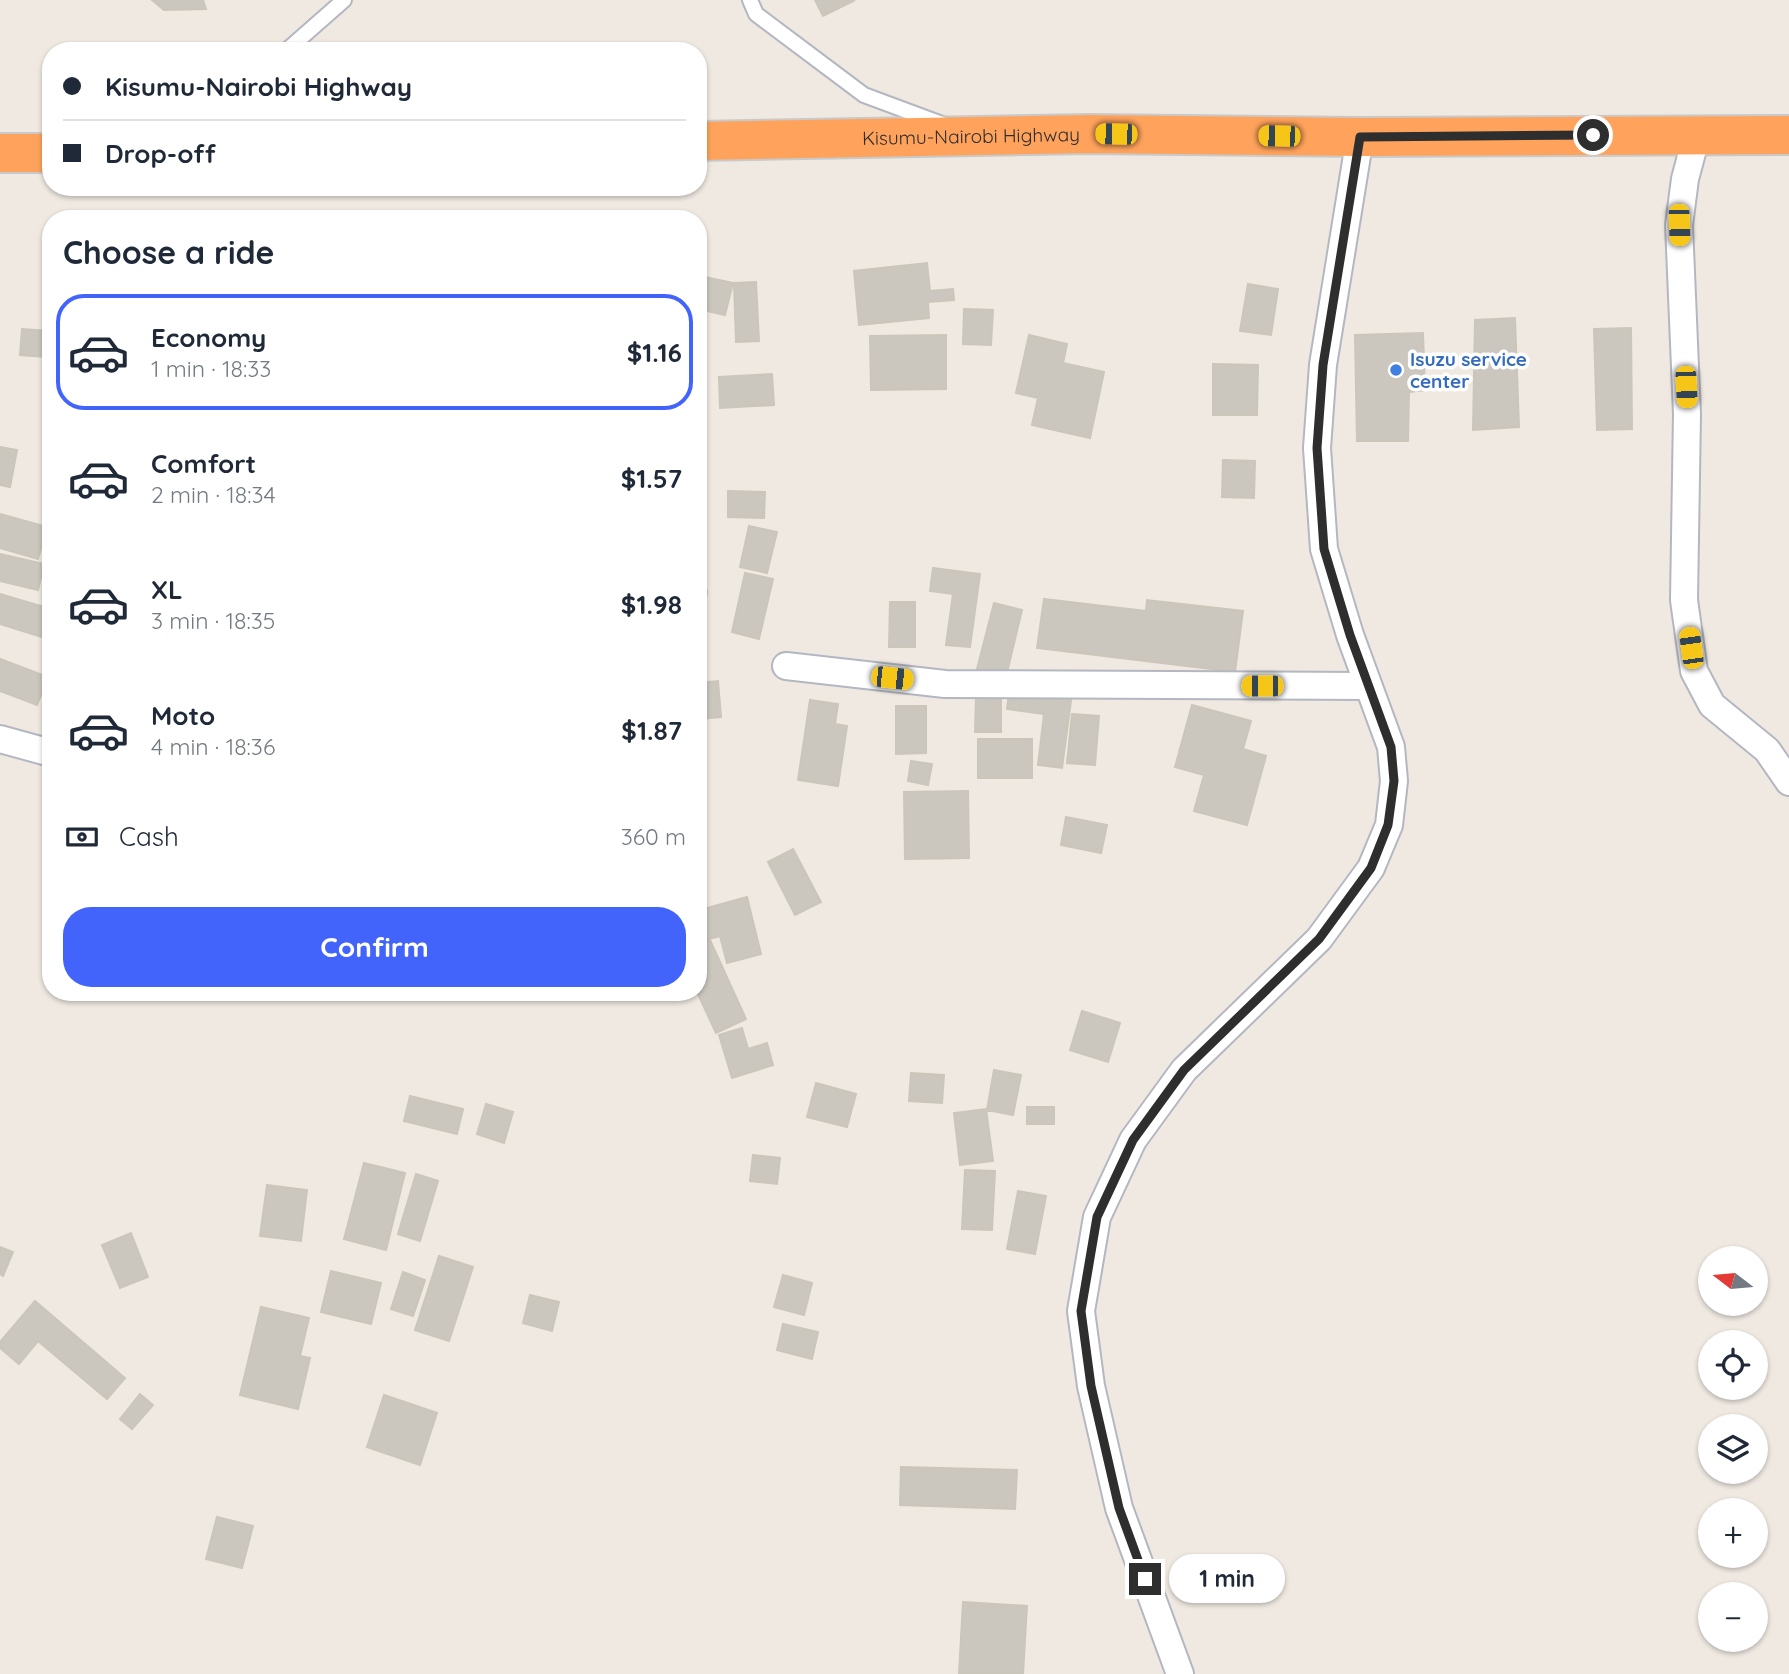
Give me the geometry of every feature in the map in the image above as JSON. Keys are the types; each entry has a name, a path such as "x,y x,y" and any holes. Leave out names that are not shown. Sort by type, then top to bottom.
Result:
{"highway":[{"name":"Kisumu-Nairobi Highway","path":"707,141 1089,134 1360,137 1789,135"},
{"path":"0,153 42,153"}],"street":[{"path":"1697,134 1685,179 1679,225 1687,414 1684,600 1695,671 1712,705 1767,750 1789,782"},
{"path":"1180,1674 1119,1508 1091,1386 1081,1311 1097,1217 1133,1140 1184,1070 1319,939 1371,868 1388,825 1394,781 1391,747 1367,686 1324,549 1317,448 1323,365 1360,137"},
{"path":"786,666 945,684 1367,686"},
{"path":"0,739 42,751"}],"lane":[{"path":"296,42 344,0"},
{"path":"750,0 756,14 864,94 976,137"}],"building":[{"path":"152,0 203,0 206,9 164,10"},
{"path":"815,0 855,0 823,16"},
{"path":"927,263 930,291 953,289 954,300 928,302 929,318 859,325 854,271"},
{"path":"707,277 733,283 725,315 707,311"},
{"path":"756,282 759,341 736,342 734,283"},
{"path":"1248,284 1278,289 1271,335 1240,331"},
{"path":"964,309 993,310 991,345 963,344"},
{"path":"1515,318 1519,427 1473,430 1475,320"},
{"path":"1631,328 1632,429 1597,430 1594,329"},
{"path":"22,329 42,331 42,357 20,355"},
{"path":"1423,333 1425,390 1409,392 1408,441 1357,441 1355,335"},
{"path":"946,335 946,389 871,390 870,336"},
{"path":"1029,335 1067,344 1063,363 1104,372 1090,438 1032,425 1038,398 1016,393"},
{"path":"1213,364 1258,365 1257,415 1213,415"},
{"path":"772,374 774,405 720,408 719,377"},
{"path":"0,447 17,450 10,487 0,485"},
{"path":"1223,460 1255,461 1254,498 1222,497"},
{"path":"728,491 765,492 764,518 728,517"},
{"path":"0,514 42,526 42,545 38,559 0,548"},
{"path":"749,526 777,532 767,573 740,567"},
{"path":"0,554 42,564 38,590 0,581"},
{"path":"933,568 980,574 970,647 946,645 953,594 930,591"},
{"path":"745,573 773,579 759,639 732,632"},
{"path":"0,594 42,606 42,637 0,624"},
{"path":"1044,599 1146,611 1147,600 1243,611 1235,672 1037,648"},
{"path":"890,602 915,602 915,647 889,647"},
{"path":"994,603 1022,610 1006,677 977,669"},
{"path":"0,659 42,675 42,692 37,705 0,691"},
{"path":"718,681 721,717 707,718 707,682"},
{"path":"1010,686 1072,693 1062,768 1038,765 1044,714 1007,709"},
{"path":"976,698 1001,698 1001,732 975,732"},
{"path":"810,700 838,704 835,724 847,726 838,786 798,780"},
{"path":"1192,705 1251,721 1243,749 1266,756 1247,825 1194,811 1204,775 1175,767"},
{"path":"896,706 926,706 926,753 896,754"},
{"path":"1072,714 1099,716 1095,765 1067,763"},
{"path":"978,739 1032,739 1032,778 978,778"},
{"path":"911,761 932,764 928,785 908,781"},
{"path":"968,791 969,858 905,859 904,792"},
{"path":"1066,817 1107,825 1101,853 1061,845"},
{"path":"793,849 821,902 795,915 768,862"},
{"path":"747,897 761,954 727,963 720,936 707,940 707,908"},
{"path":"710,940 746,1019 716,1033 701,1001 707,1001 707,941"},
{"path":"1082,1011 1120,1023 1108,1062 1070,1050"},
{"path":"742,1028 748,1049 767,1043 773,1065 732,1078 719,1035"},
{"path":"994,1070 1021,1075 1013,1115 987,1110"},
{"path":"911,1073 944,1075 942,1103 909,1101"},
{"path":"816,1083 856,1094 847,1127 807,1117"},
{"path":"410,1096 463,1109 457,1134 404,1121"},
{"path":"486,1104 513,1112 504,1143 477,1134"},
{"path":"1027,1107 1054,1107 1054,1124 1027,1124"},
{"path":"986,1109 993,1161 960,1165 954,1113"},
{"path":"753,1155 780,1158 777,1184 750,1181"},
{"path":"364,1163 405,1173 386,1250 344,1239"},
{"path":"965,1170 995,1171 992,1230 962,1229"},
{"path":"416,1174 438,1181 420,1241 398,1234"},
{"path":"267,1185 307,1190 301,1241 260,1236"},
{"path":"1018,1191 1046,1196 1035,1254 1007,1249"},
{"path":"131,1233 148,1277 120,1288 102,1245"},
{"path":"0,1247 13,1252 3,1276 0,1274"},
{"path":"439,1256 473,1267 449,1341 415,1330"},
{"path":"331,1271 381,1283 371,1324 321,1312"},
{"path":"403,1272 425,1280 413,1316 391,1309"},
{"path":"783,1275 812,1283 804,1315 774,1307"},
{"path":"530,1295 559,1302 552,1331 523,1323"},
{"path":"35,1301 125,1378 107,1399 38,1341 19,1364 0,1348 0,1342"},
{"path":"261,1307 309,1318 300,1356 310,1358 298,1409 240,1395"},
{"path":"783,1324 818,1332 812,1359 777,1350"},
{"path":"140,1394 153,1405 132,1429 120,1419"},
{"path":"384,1395 437,1413 420,1465 367,1447"},
{"path":"901,1467 1017,1470 1015,1509 900,1505"},
{"path":"217,1517 253,1526 242,1568 206,1559"},
{"path":"963,1602 1027,1606 1023,1674 959,1674"}],"place":[{"name":"Isuzu service center","path":"1396,370"}],"route":[{"path":"1145,1579 1119,1508 1091,1386 1081,1311 1097,1217 1133,1140 1184,1070 1319,939 1371,868 1388,825 1394,781 1391,747 1367,686 1324,549 1317,448 1323,365 1360,137 1593,135"}]}
